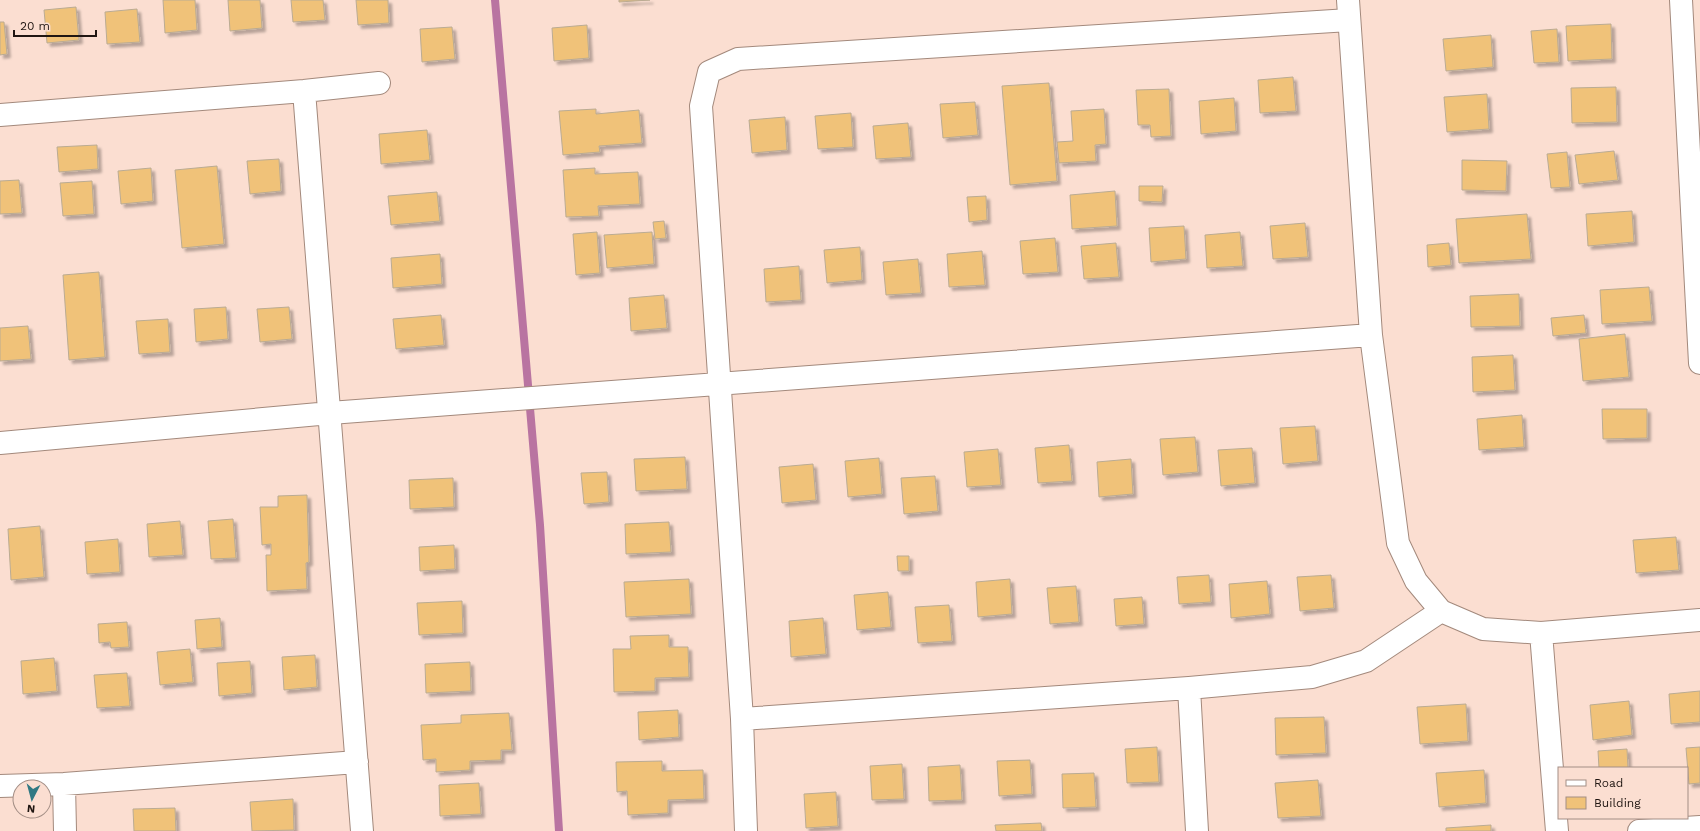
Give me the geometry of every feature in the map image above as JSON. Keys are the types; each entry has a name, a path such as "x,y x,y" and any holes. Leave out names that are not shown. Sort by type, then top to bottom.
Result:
{"street":[{"path":"1681,0 1700,363"},
{"path":"746,831 742,719 701,106 709,72 738,58 1349,10 1371,335 1398,543 1416,581 1441,611 1483,629 1542,633 1700,620"},
{"path":"0,115 304,91 379,83"},
{"path":"304,91 362,831"},
{"path":"0,443 330,413 1371,335"},
{"path":"742,719 1189,688 1312,677 1366,661 1441,611"},
{"path":"1542,633 1557,831"},
{"path":"1189,688 1197,831"},
{"path":"0,786 64,784 357,762"},
{"path":"64,784 66,831"},
{"path":"1639,831 1700,827"}],"building":[{"path":"163,0 195,0 197,30 165,33"},
{"path":"228,0 260,0 262,28 230,31"},
{"path":"291,0 323,0 325,20 293,22"},
{"path":"356,0 388,0 389,23 358,25"},
{"path":"619,0 650,0 619,2"},
{"path":"76,7 79,40 47,43 44,10"},
{"path":"137,9 140,42 107,44 105,12"},
{"path":"0,22 4,22 7,54 0,55"},
{"path":"1611,24 1612,59 1568,61 1566,26"},
{"path":"587,25 589,58 554,61 552,28"},
{"path":"452,27 455,59 422,62 420,29"},
{"path":"1557,29 1559,62 1534,63 1531,31"},
{"path":"1491,35 1493,67 1446,71 1443,39"},
{"path":"1293,77 1296,111 1260,113 1258,80"},
{"path":"1049,83 1057,181 1010,185 1002,86"},
{"path":"1616,87 1617,122 1572,123 1571,88"},
{"path":"1169,89 1171,136 1151,137 1150,125 1138,125 1136,90"},
{"path":"1487,94 1489,129 1447,132 1444,97"},
{"path":"1234,98 1236,131 1201,134 1199,101"},
{"path":"975,102 978,135 943,138 940,104"},
{"path":"596,109 596,114 639,110 642,143 599,146 600,152 563,155 559,111"},
{"path":"1104,109 1106,144 1095,145 1096,161 1059,163 1057,142 1073,141 1071,111"},
{"path":"851,113 853,147 818,149 815,116"},
{"path":"785,117 787,150 752,153 749,120"},
{"path":"908,123 911,157 876,159 873,126"},
{"path":"427,130 430,160 381,164 379,134"},
{"path":"97,145 98,169 59,172 57,147"},
{"path":"1614,151 1618,180 1579,184 1575,155"},
{"path":"1567,152 1570,187 1551,188 1547,154"},
{"path":"279,159 281,191 250,194 247,161"},
{"path":"1462,160 1507,161 1506,191 1462,190"},
{"path":"217,166 224,244 182,248 175,170"},
{"path":"151,168 153,201 121,204 118,171"},
{"path":"595,168 595,174 638,172 640,204 598,206 599,216 566,217 563,170"},
{"path":"19,180 22,213 0,214 0,181"},
{"path":"92,181 94,214 63,216 60,183"},
{"path":"1139,186 1163,186 1162,202 1139,201"},
{"path":"1115,191 1117,226 1072,229 1070,195"},
{"path":"437,192 440,221 391,225 388,196"},
{"path":"986,196 987,220 969,222 967,197"},
{"path":"1632,211 1634,242 1588,246 1586,214"},
{"path":"1527,214 1531,259 1459,263 1456,219"},
{"path":"664,221 666,238 655,239 653,222"},
{"path":"1305,223 1308,257 1273,259 1270,226"},
{"path":"1184,226 1186,259 1151,262 1149,228"},
{"path":"597,232 600,273 576,275 573,234"},
{"path":"652,232 654,264 607,268 604,235"},
{"path":"1240,232 1243,266 1207,268 1205,235"},
{"path":"1055,238 1058,272 1023,274 1020,241"},
{"path":"1116,243 1119,277 1084,279 1081,246"},
{"path":"1449,243 1451,265 1428,267 1427,245"},
{"path":"860,247 862,280 827,283 824,250"},
{"path":"982,251 985,285 949,287 947,254"},
{"path":"440,254 442,284 393,288 391,258"},
{"path":"918,259 921,293 886,295 883,262"},
{"path":"799,266 801,300 766,302 764,269"},
{"path":"99,272 105,357 69,360 63,275"},
{"path":"1649,287 1652,321 1602,324 1600,290"},
{"path":"1519,294 1520,326 1471,327 1470,296"},
{"path":"664,295 667,328 631,331 629,298"},
{"path":"226,307 228,339 196,342 194,309"},
{"path":"289,307 292,339 260,342 257,309"},
{"path":"441,315 444,345 396,349 393,319"},
{"path":"1584,315 1586,333 1553,336 1551,318"},
{"path":"168,319 170,352 139,354 136,321"},
{"path":"28,326 31,359 0,361 0,328"},
{"path":"1625,334 1629,377 1583,381 1579,339"},
{"path":"1513,355 1515,390 1473,392 1472,357"},
{"path":"1602,409 1647,409 1647,438 1603,439"},
{"path":"1522,415 1524,447 1479,450 1477,419"},
{"path":"1315,426 1318,461 1283,464 1280,428"},
{"path":"1195,437 1198,472 1163,475 1160,439"},
{"path":"1069,445 1072,481 1038,483 1035,448"},
{"path":"1252,448 1255,483 1221,486 1218,450"},
{"path":"998,449 1001,485 967,487 964,452"},
{"path":"685,457 687,489 636,491 634,459"},
{"path":"879,458 882,494 848,497 845,461"},
{"path":"1131,459 1133,494 1099,497 1097,462"},
{"path":"813,464 816,500 782,503 779,467"},
{"path":"607,472 609,502 584,504 581,473"},
{"path":"935,476 938,511 904,514 901,478"},
{"path":"453,478 454,507 410,509 409,480"},
{"path":"307,495 309,562 306,563 307,589 267,591 266,555 271,555 271,544 262,545 260,507 278,507 278,496"},
{"path":"233,519 236,558 211,559 208,521"},
{"path":"180,521 183,555 149,557 147,524"},
{"path":"669,522 671,552 626,554 625,524"},
{"path":"40,526 44,577 11,580 8,529"},
{"path":"1676,537 1679,570 1636,573 1633,540"},
{"path":"118,539 120,572 87,574 85,542"},
{"path":"454,545 455,569 420,571 419,547"},
{"path":"897,556 909,556 909,571 898,571"},
{"path":"1209,575 1211,602 1179,604 1177,577"},
{"path":"1331,575 1334,608 1300,611 1297,577"},
{"path":"689,579 691,614 626,617 624,582"},
{"path":"1010,579 1012,614 978,617 976,582"},
{"path":"1267,581 1270,614 1231,618 1229,584"},
{"path":"1076,586 1079,622 1050,624 1047,588"},
{"path":"888,592 891,627 857,630 854,595"},
{"path":"1142,597 1144,624 1116,626 1114,599"},
{"path":"462,601 463,633 419,635 417,603"},
{"path":"949,605 952,641 918,643 915,607"},
{"path":"220,618 222,647 197,649 195,620"},
{"path":"823,618 826,654 791,657 789,621"},
{"path":"127,622 129,647 111,648 110,642 99,643 98,624"},
{"path":"669,635 669,647 688,647 689,677 655,678 655,691 614,692 613,649 631,649 630,636"},
{"path":"190,649 193,682 160,685 157,652"},
{"path":"315,655 317,687 284,690 282,657"},
{"path":"54,658 57,691 23,694 21,661"},
{"path":"250,661 252,693 219,696 217,663"},
{"path":"470,662 471,691 426,693 425,664"},
{"path":"127,673 130,706 97,708 94,675"},
{"path":"1700,691 1700,722 1671,724 1669,694"},
{"path":"1629,701 1632,735 1593,740 1590,705"},
{"path":"1466,704 1468,741 1420,744 1417,707"},
{"path":"678,710 679,737 639,740 638,712"},
{"path":"509,713 512,750 501,750 501,760 470,761 470,770 436,772 436,759 423,760 421,725 461,723 461,715"},
{"path":"1324,717 1326,753 1276,755 1275,718"},
{"path":"1157,747 1159,782 1127,783 1125,749"},
{"path":"1700,747 1700,783 1689,784 1686,748"},
{"path":"1627,749 1628,767 1599,767 1598,751"},
{"path":"1030,760 1032,794 999,796 997,761"},
{"path":"662,761 662,771 703,770 704,799 668,800 668,813 628,815 627,791 617,792 616,762"},
{"path":"902,764 904,799 872,800 870,766"},
{"path":"960,765 962,800 929,801 928,767"},
{"path":"1484,770 1486,803 1439,807 1436,773"},
{"path":"1094,773 1096,807 1063,808 1062,774"},
{"path":"1318,780 1321,816 1278,818 1275,783"},
{"path":"479,783 481,814 440,816 439,785"},
{"path":"836,792 838,826 806,828 804,794"},
{"path":"293,799 294,830 252,831 250,802"},
{"path":"175,808 176,831 134,831 133,809"},
{"path":"1041,823 1042,831 996,831 995,825"},
{"path":"1491,825 1491,831 1446,831 1446,828"}],"waterway":[{"path":"495,0 540,525 559,831"}]}
